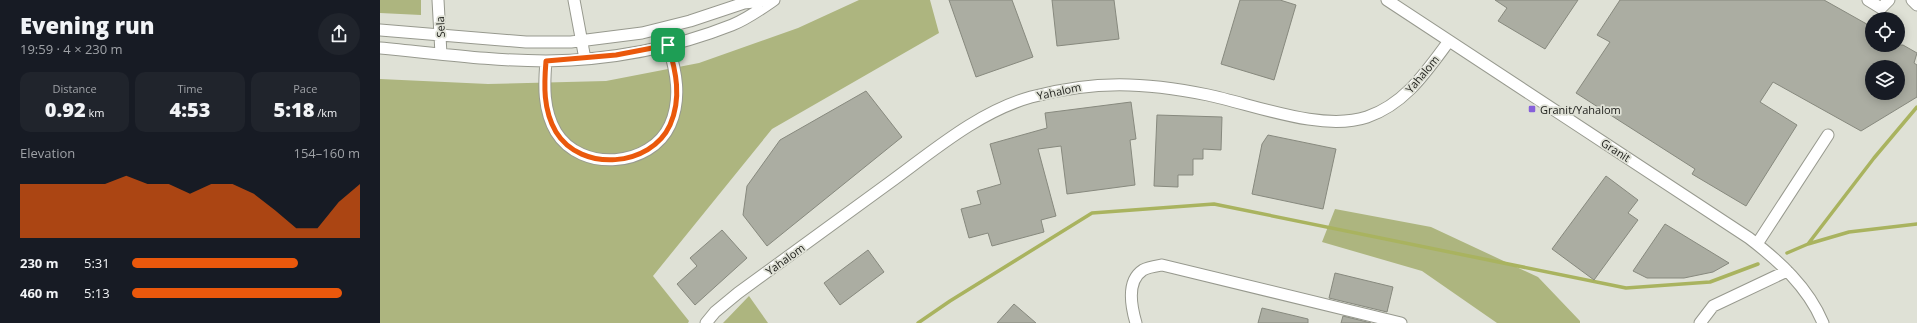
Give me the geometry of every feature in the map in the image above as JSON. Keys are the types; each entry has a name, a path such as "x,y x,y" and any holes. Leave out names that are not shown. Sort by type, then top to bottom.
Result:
{"street":[{"name":"Sela","path":"438,0 441,54"},
{"path":"574,0 585,59"},
{"path":"380,30 526,42 581,41 619,37 666,27 752,1 773,0"},
{"path":"380,48 441,54 546,61 585,59 616,55 668,45 733,24 754,13 773,0"},
{"name":"Granit","path":"1387,0 1757,244 1787,271 1811,300 1823,323"},
{"path":"1868,0 1881,8 1889,0"},
{"path":"1912,0 1917,5"},
{"path":"752,1 754,13"},
{"name":"Yahalom","path":"706,323 715,312 738,294 955,135 984,118 1023,100 1090,85 1119,84 1147,86 1208,95 1310,120 1348,122 1368,117 1390,106 1405,96 1419,82 1449,41"},
{"path":"546,61 546,98 551,122 565,143 576,151 590,157 608,160 625,159 640,154 652,147 662,137 670,125 676,104 677,80 668,45"},
{"path":"1757,244 1828,136"},
{"path":"1136,323 1132,305 1132,288 1135,278 1144,269 1162,265 1401,323"},
{"path":"1700,323 1713,306 1787,271"}],"green space":[{"path":"380,0 421,0 421,15 380,13"},
{"path":"859,0 930,0 939,33 772,129 653,276 689,321 688,323 380,323 380,79 488,84 606,81 699,63 798,28"},
{"path":"1335,209 1431,227 1538,277 1580,321 1580,323 1497,323 1422,271 1322,242"},
{"path":"749,296 768,323 723,323"}],"building":[{"path":"949,0 1012,0 1033,57 976,77"},
{"path":"1052,0 1114,0 1119,39 1057,46"},
{"path":"1240,0 1280,0 1296,5 1274,80 1221,64"},
{"path":"1495,0 1578,0 1545,49 1498,21 1507,8"},
{"path":"1620,0 1824,0 1865,23 1865,52 1905,52 1905,46 1917,53 1914,63 1917,65 1917,97 1861,131 1773,82 1760,102 1797,125 1746,206 1692,174 1695,169 1576,93 1610,42 1597,35"},
{"path":"866,91 902,137 767,246 743,215 747,186 780,140"},
{"path":"1131,102 1136,139 1130,140 1135,185 1067,194 1061,146 1038,149 1056,216 1041,220 1044,232 992,246 988,233 969,238 961,209 981,204 977,191 1001,184 990,144 1047,128 1045,113"},
{"path":"1157,115 1222,117 1221,150 1203,149 1203,159 1193,159 1193,175 1178,175 1178,187 1154,186"},
{"path":"1268,135 1336,149 1323,209 1252,194 1262,144"},
{"path":"1606,176 1638,200 1628,213 1638,220 1594,280 1552,249"},
{"path":"1665,224 1729,263 1713,272 1684,278 1647,278 1633,271"},
{"path":"722,230 747,258 695,305 677,284 697,266 690,258"},
{"path":"868,250 884,272 840,305 824,283"},
{"path":"1335,273 1393,287 1387,312 1329,298"},
{"path":"1014,304 1036,323 997,323"},
{"path":"1262,308 1308,319 1308,323 1258,323"},
{"path":"1343,316 1371,323 1341,323"}],"waterway":[{"path":"1808,244 1874,158 1917,107"},
{"path":"918,323 950,301 1092,213 1214,204 1626,288 1710,282 1758,264"},
{"path":"1787,253 1808,244 1849,232 1917,224"}],"place":[{"name":"Granit/Yahalom","path":"1532,109"}],"route":[{"path":"668,45 674,63 677,80 675,112 670,125 662,137 652,147 640,154 625,159 608,160 590,157 576,151 565,143 551,122 548,110 545,86 546,61 616,55 668,45"}]}
